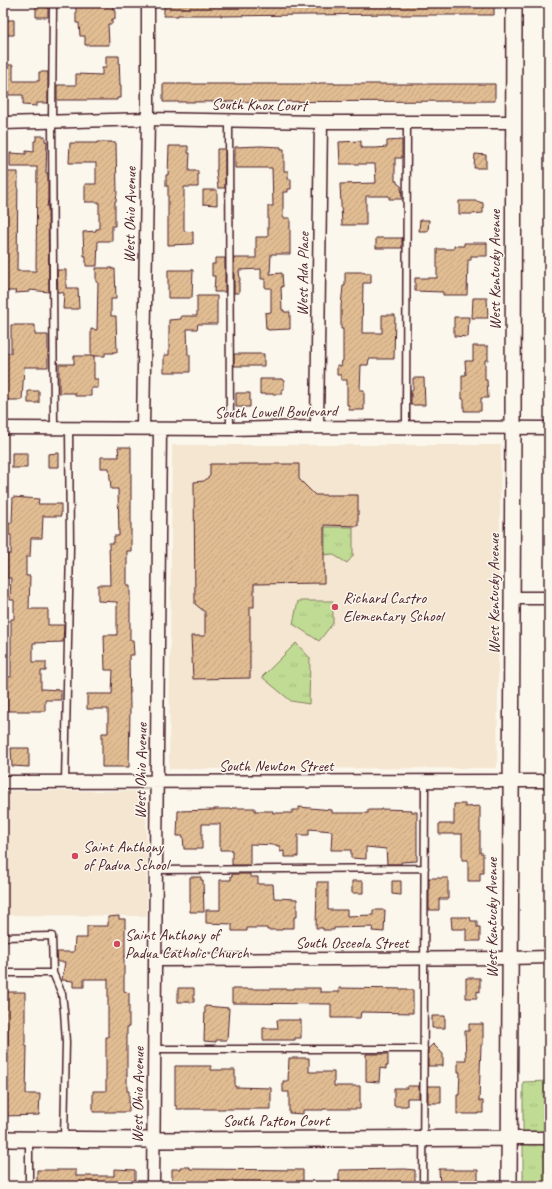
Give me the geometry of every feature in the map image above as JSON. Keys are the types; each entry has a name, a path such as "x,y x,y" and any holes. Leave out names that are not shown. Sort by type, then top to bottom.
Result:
{"street":[{"name":"West Ohio Avenue","path":"143,428 148,119 148,3"},
{"name":"West Kentucky Avenue","path":"509,1186 514,3"},
{"name":"South Knox Court","path":"3,123 148,119 321,122 514,122"},
{"name":"West Ada Place","path":"317,427 321,122"},
{"name":"South Lowell Boulevard","path":"3,428 549,428"},
{"name":"West Ohio Avenue","path":"153,1186 160,428"},
{"path":"512,598 549,598"},
{"name":"South Newton Street","path":"3,782 549,782"},
{"name":"South Osceola Street","path":"155,960 549,957"},
{"name":"South Patton Court","path":"3,1139 153,1140 549,1138"}],"lane":[{"path":"53,3 52,122 54,428"},
{"path":"229,120 230,429"},
{"path":"406,428 407,122"},
{"path":"65,782 70,547 69,428"},
{"path":"423,1186 425,782"},
{"path":"156,870 425,868"},
{"path":"3,937 52,936 52,973 62,994 66,1034 64,1139"},
{"path":"3,973 52,973"},
{"path":"154,1049 424,1049"},
{"path":"29,1139 29,1186"}],"shaded area":[{"name":"Richard Castro Elementary School","path":"172,445 501,445 497,768 169,769"},
{"name":"Saint Anthony of Padua School","path":"3,791 139,791 146,797 147,916 3,915"}],"green space":[{"path":"325,527 353,527 353,556 347,563 332,554 325,555"},
{"path":"298,601 333,601 333,623 319,641 293,624"},
{"path":"296,643 310,658 309,704 291,701 262,677"},
{"path":"549,1081 549,1186 523,1186 523,1082"}],"building":[{"path":"36,3 48,3 48,17 36,17"},
{"path":"164,3 494,3 494,15 392,14 164,16"},
{"path":"76,4 113,5 113,10 115,10 115,19 112,19 112,24 108,24 109,45 85,45 85,36 80,36 79,23 76,23"},
{"path":"3,20 14,20 14,35 3,35"},
{"path":"106,56 119,56 121,98 117,98 117,100 57,100 57,85 76,85 76,74 102,75 102,68 106,68"},
{"path":"3,65 13,65 13,81 39,81 39,72 48,72 48,103 37,103 37,106 23,105 23,95 3,95"},
{"path":"163,84 495,84 495,101 163,102"},
{"path":"36,136 45,136 45,141 47,141 46,173 48,173 47,207 49,292 30,290 30,292 15,293 16,291 3,291 3,172 18,172 17,271 36,271 37,167 10,167 10,153 26,154 26,151 34,152 34,141 36,141"},
{"path":"402,140 402,158 395,158 395,181 397,181 397,183 401,186 402,199 389,199 389,196 366,196 366,225 342,225 340,184 376,183 375,164 340,164 339,142 361,141 361,148 376,148 387,147 387,141"},
{"path":"70,143 116,143 117,193 115,201 115,226 112,226 112,241 98,241 97,266 86,266 83,232 96,231 96,229 99,229 99,202 85,202 85,184 96,184 96,163 69,163"},
{"path":"169,146 188,146 188,153 190,153 189,171 198,171 198,187 184,187 184,231 193,232 193,244 168,245 168,186 166,186 166,175 168,175"},
{"path":"235,147 281,147 281,149 284,149 284,171 288,171 288,179 291,179 291,189 288,189 288,192 283,192 283,218 290,218 290,254 271,254 270,274 282,273 282,310 284,310 284,312 290,312 290,329 266,329 265,313 271,312 271,288 265,288 265,279 261,279 261,269 239,270 239,293 234,293 234,258 256,258 256,237 268,237 268,206 273,206 272,168 235,168"},
{"path":"217,149 225,149 225,188 218,188 216,170"},
{"path":"475,154 486,155 486,168 474,168"},
{"path":"203,190 217,190 217,205 203,204"},
{"path":"459,201 476,201 483,203 483,213 459,214"},
{"path":"420,220 429,220 428,231 419,231"},
{"path":"376,238 402,238 402,248 376,248"},
{"path":"464,243 487,243 487,256 471,256 471,260 468,260 467,295 443,295 443,292 415,291 415,278 437,278 437,249 454,249 454,246 464,246"},
{"path":"215,258 225,258 225,292 214,292 215,276 212,276 212,264 215,264"},
{"path":"96,268 115,269 116,299 111,299 111,316 116,316 117,352 105,353 105,356 91,356 91,329 97,330 98,282 96,282"},
{"path":"57,270 66,270 66,288 78,288 79,309 63,309 64,293 58,292"},
{"path":"168,270 193,270 192,298 168,298"},
{"path":"345,272 371,273 371,283 363,283 362,333 382,333 382,315 395,315 394,359 369,359 368,365 361,365 360,390 364,390 364,410 349,410 349,405 347,405 347,380 341,380 341,375 337,375 337,365 341,366 343,361 341,306 343,286 345,286"},
{"path":"197,296 217,296 217,324 198,324 197,329 187,329 190,372 164,372 164,355 169,355 169,320 181,319 181,316 197,316"},
{"path":"473,298 487,298 488,318 472,318"},
{"path":"454,317 469,317 468,337 454,336"},
{"path":"11,325 35,325 35,335 48,335 48,367 24,367 22,400 3,400 3,353 11,353"},
{"path":"473,346 488,346 488,360 485,360 485,380 487,380 488,398 481,398 481,411 464,411 464,399 462,399 462,375 466,375 465,361 473,361"},
{"path":"234,354 264,354 264,366 234,366"},
{"path":"74,356 94,356 94,379 98,379 98,388 91,388 91,396 75,396 75,393 59,393 59,364 74,364"},
{"path":"413,378 424,378 425,405 411,405"},
{"path":"260,379 284,380 284,389 282,389 282,394 260,394"},
{"path":"28,391 39,391 39,403 28,403"},
{"path":"236,393 250,393 250,407 236,407"},
{"path":"118,447 131,447 131,551 127,551 127,585 130,585 130,640 133,640 134,655 129,655 129,767 102,767 102,733 108,733 108,709 87,709 87,694 112,694 113,670 105,670 104,635 117,635 117,602 98,601 98,585 110,585 109,543 114,543 114,536 119,536 118,489 111,489 109,468 101,468 101,457 119,457"},
{"path":"12,453 27,453 27,468 12,468"},
{"path":"59,453 59,467 48,467 48,454"},
{"path":"210,464 299,464 299,479 315,495 358,495 358,526 324,525 324,583 254,584 254,607 250,607 250,678 193,679 191,636 205,636 205,612 195,604 194,482 204,481 210,476"},
{"path":"13,497 39,499 38,504 61,504 61,516 43,516 42,538 31,538 30,557 26,557 26,576 30,576 29,609 48,609 48,625 64,625 63,642 33,643 33,662 46,662 46,671 41,671 41,689 61,690 61,700 45,700 45,711 7,711 7,677 11,677 11,619 14,619 14,600 10,600 11,578 7,578 7,554 11,554 11,535 9,535 9,523 12,523"},
{"path":"11,748 29,748 29,767 12,766"},
{"path":"454,804 465,804 465,807 480,806 480,853 483,853 483,873 480,873 480,881 468,881 468,860 462,860 462,834 439,834 439,824 454,824"},
{"path":"299,807 332,810 332,813 368,813 368,810 381,809 412,810 412,812 417,812 417,861 401,862 401,864 387,864 386,849 366,847 366,859 351,858 351,850 331,850 332,831 309,829 309,835 298,835 298,857 284,857 284,851 280,852 280,846 277,845 250,844 250,865 232,865 232,850 220,850 220,824 202,824 202,849 184,849 183,836 177,836 178,811 255,808 255,811 292,813 292,810 299,810"},
{"path":"232,874 250,874 250,877 258,877 258,884 273,884 274,898 297,899 297,917 294,917 294,928 267,930 267,928 247,928 247,931 232,931 232,924 206,923 206,910 220,910 220,880 231,880"},
{"path":"190,877 201,877 201,880 203,880 204,912 190,912"},
{"path":"429,878 448,878 448,899 439,899 439,910 429,910"},
{"path":"352,881 363,881 363,893 352,893"},
{"path":"392,881 401,881 401,895 392,894"},
{"path":"317,882 328,882 328,910 347,910 347,916 373,915 373,910 385,910 384,932 372,931 373,927 334,928 334,930 323,930 323,928 316,928"},
{"path":"119,916 119,919 125,919 124,991 129,993 129,1027 127,1027 127,1091 129,1091 129,1112 93,1112 93,1091 106,1091 108,979 84,979 84,987 73,987 73,981 62,980 65,962 58,962 57,952 74,952 75,938 87,938 87,926 108,926 108,917"},
{"path":"451,917 470,917 471,921 477,921 477,927 480,927 480,941 466,941 466,929 452,929"},
{"path":"466,978 480,978 480,992 477,991 477,998 466,998"},
{"path":"178,988 194,988 194,1002 178,1002"},
{"path":"320,988 320,992 339,992 339,988 413,990 413,1013 361,1012 360,1018 331,1018 331,1004 232,1003 232,989"},
{"path":"7,992 25,992 25,1046 27,1046 26,1094 40,1094 39,1115 4,1116 4,1095 6,1095 6,1051 8,1051 8,1028 6,1028 5,1022 5,998 7,998"},
{"path":"205,1006 229,1008 227,1040 216,1040 216,1042 204,1041"},
{"path":"432,1016 445,1016 445,1028 432,1028"},
{"path":"277,1020 301,1020 301,1038 295,1038 295,1040 263,1040 263,1028 278,1028"},
{"path":"469,1024 483,1024 479,1101 483,1101 483,1113 457,1114 457,1095 459,1095 460,1072 458,1072 458,1060 466,1060 465,1031 469,1031"},
{"path":"433,1044 443,1054 443,1066 428,1066 428,1049"},
{"path":"366,1054 388,1054 388,1066 386,1066 386,1069 380,1068 379,1082 366,1081"},
{"path":"289,1058 309,1058 309,1072 334,1072 334,1086 360,1086 360,1109 303,1110 303,1114 289,1113 289,1092 283,1092 283,1081 288,1081"},
{"path":"175,1066 211,1066 211,1070 235,1070 235,1087 271,1088 271,1109 177,1109 177,1106 175,1106"},
{"path":"407,1086 419,1086 419,1098 407,1098 407,1106 394,1106 394,1088 407,1088"},
{"path":"428,1086 441,1086 441,1103 428,1103"},
{"path":"180,1167 190,1167 190,1169 303,1170 303,1184 274,1183 274,1186 172,1186 172,1169 180,1169"},
{"path":"114,1169 135,1170 135,1186 37,1186 37,1170 76,1170 76,1176 114,1176"},
{"path":"439,1169 478,1170 478,1186 440,1186"},
{"path":"339,1170 415,1170 415,1186 339,1186"}],"place":[{"name":"Richard Castro Elementary School","path":"335,607"},
{"name":"Saint Anthony of Padua School","path":"75,856"},
{"name":"Saint Anthony of Padua Catholic Church","path":"117,944"}]}
